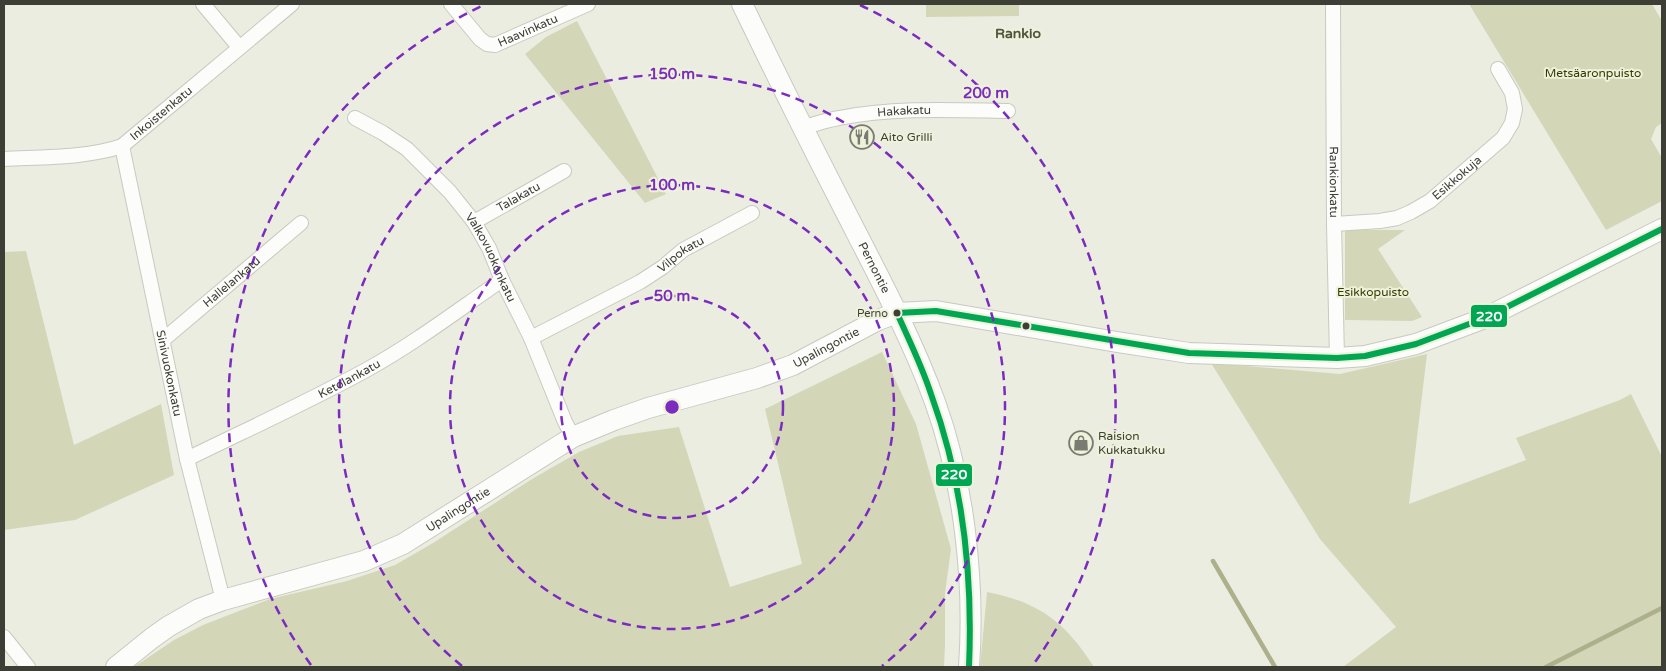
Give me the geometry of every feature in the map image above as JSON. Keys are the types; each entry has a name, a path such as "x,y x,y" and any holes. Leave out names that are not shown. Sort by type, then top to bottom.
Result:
{"street":[{"path":"203,4 239,47"},
{"name":"Inkoistenkatu","path":"4,159 82,154 108,151 122,146 292,4"},
{"name":"Haavinkatu","path":"451,4 480,39 487,44 496,45 588,4"},
{"name":"Pernontie","path":"742,4 802,128 897,313 919,361 935,403 957,482 969,577 969,667"},
{"name":"Rankionkatu","path":"1333,4 1337,358"},
{"name":"Esikkokuja","path":"1334,224 1380,221 1397,218 1410,212 1430,201 1503,138 1512,123 1515,109 1512,93 1498,69"},
{"name":"Hakakatu","path":"802,128 839,118 871,113 936,110 1008,110"},
{"name":"Valkovuokonkatu","path":"356,118 407,149 450,192 474,222 489,248 502,280 531,338 565,422 573,437"},
{"name":"Sinivuokonkatu","path":"122,146 187,459 223,600"},
{"name":"Talakatu","path":"474,222 564,171"},
{"name":"Vilpokatu","path":"531,338 640,282 663,267 683,250 752,213"},
{"name":"Hallelankatu","path":"163,340 301,223"},
{"name":"Upalingontie","path":"116,667 152,638 198,609 223,600 355,563 380,554 418,535 573,437 648,408 757,378 793,365 878,320 897,313 936,311 1189,353 1337,358 1365,356 1416,344 1454,331 1533,294 1662,229"},
{"name":"Ketolankatu","path":"187,459 369,368 402,349 502,280"},
{"path":"4,636 28,667"}],"green space":[{"path":"926,4 1056,5 1019,5 1019,16 926,17"},
{"name":"Metsäaronpuisto","path":"1469,4 1652,4 1662,21 1662,123 1656,127 1651,139 1662,158 1662,201 1606,230"},
{"path":"577,21 666,194 645,203 525,54 546,37"},
{"name":"Esikkopuisto","path":"1345,230 1405,230 1378,249 1422,317 1412,321 1345,320"},
{"path":"26,251 74,445 161,404 174,475 75,520 4,530 4,252"},
{"path":"882,352 916,424 951,549 945,593 944,667 134,667 174,640 226,616 270,599 347,581 395,565 433,543 532,479 579,452 618,436 679,427 730,587 802,564 765,409"},
{"path":"1427,354 1409,504 1526,460 1516,438 1620,400 1631,394 1662,457 1662,667 1343,667 1396,627 1320,539 1211,363 1340,374"},
{"path":"987,592 1022,602 1050,617 1073,638 1094,667 980,667"}],"waterway":[{"path":"1213,561 1275,667"},
{"path":"1546,667 1662,608"}],"transit line":[{"name":"220","path":"969,667 970,632 967,563 958,495 942,427 931,394 897,313 936,311 1189,353 1337,358 1365,356 1416,344 1485,318 1662,229"}],"place":[{"name":"Aito Grilli","path":"862,137"},
{"name":"Perno","path":"897,313"},
{"name":"Raision Kukkatukku","path":"1081,443"}],"district":[{"name":"Rankio","path":"1018,33"}]}
